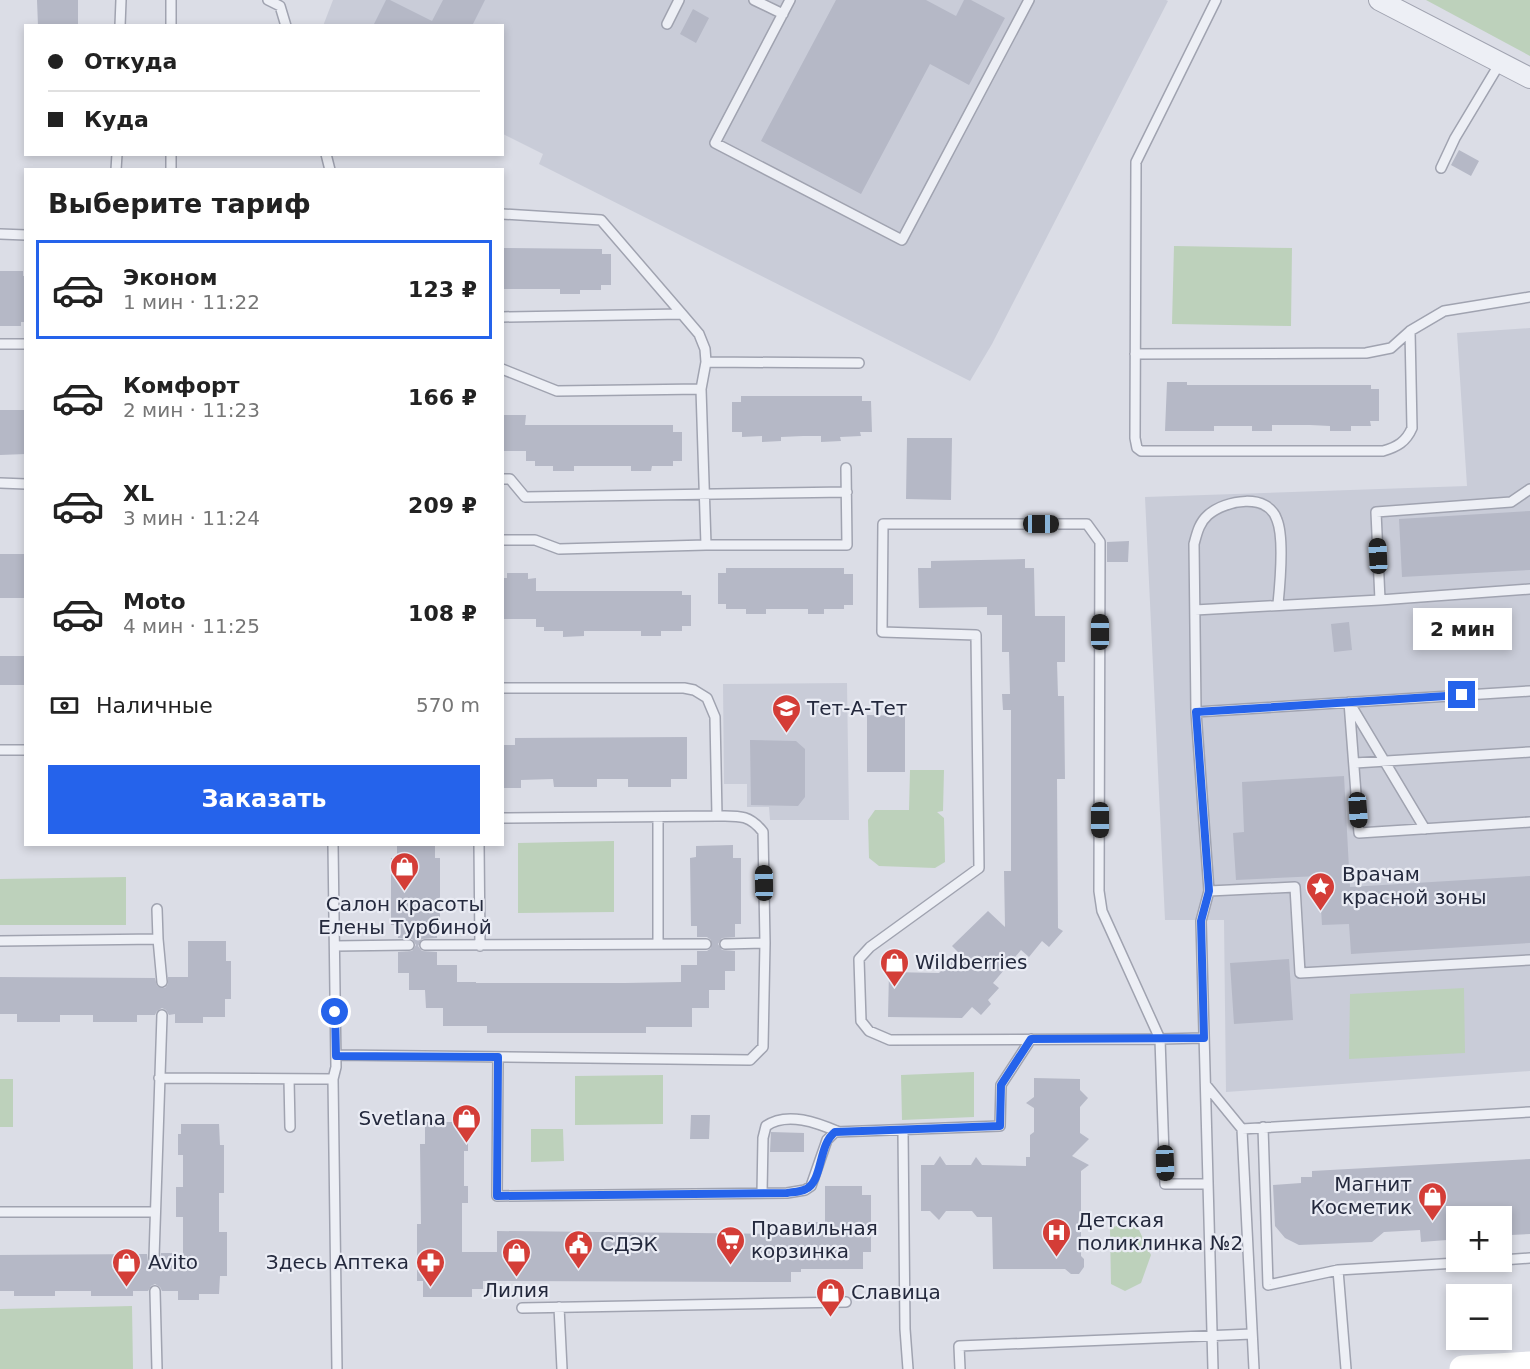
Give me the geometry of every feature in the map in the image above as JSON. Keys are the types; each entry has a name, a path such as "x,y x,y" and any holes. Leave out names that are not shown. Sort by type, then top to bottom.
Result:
{"main road":[{"path":"1463,1369 1530,1365"}],"street":[{"path":"1379,0 1530,78"}],"lane":[{"path":"120,24 121,0"},
{"path":"171,0 171,24"},
{"path":"268,0 280,6 285,24"},
{"path":"667,24 679,0"},
{"path":"754,0 783,14"},
{"path":"790,0 715,142 902,240 1029,0"},
{"path":"1216,0 1136,162 1135,438 1137,448 1141,451 1383,451 1398,447 1408,437 1412,428 1410,331"},
{"path":"1441,168 1455,138 1500,63"},
{"path":"504,214 601,220 699,334 705,349 706,362 701,389 706,545"},
{"path":"0,234 24,235"},
{"path":"1135,354 1366,353 1391,348 1410,331 1444,311 1530,297"},
{"path":"504,317 682,314"},
{"path":"0,344 24,344"},
{"path":"706,362 859,363"},
{"path":"504,370 556,391 701,389"},
{"path":"504,540 535,540 559,549 706,545 847,545 846,468"},
{"path":"504,479 510,479 525,497 847,492"},
{"path":"0,483 24,484"},
{"path":"1380,600 1376,512 1511,502 1530,489"},
{"path":"1214,1369 1201,921 1209,891 1196,712 1194,544 1198,529 1207,516 1220,506 1235,502 1264,505 1278,520 1280,575 1278,604"},
{"path":"1204,1038 1160,1039 890,1040 868,1031 861,1021 859,959 870,947 979,868 976,635 882,632 883,524 1087,524 1100,542 1099,891 1102,911 1160,1039 1166,1184 1208,1184"},
{"path":"1195,610 1530,589"},
{"path":"504,688 684,688 694,690 707,698 715,717 717,816"},
{"path":"1196,712 1530,691"},
{"path":"1349,702 1425,829"},
{"path":"1349,702 1359,833 1530,822"},
{"path":"0,750 24,750"},
{"path":"1355,763 1530,752"},
{"path":"336,1056 750,1060 763,1047 765,943 763,832 758,825 744,816 504,818"},
{"path":"658,817 658,944"},
{"path":"333,846 336,1056 333,1079 337,1369"},
{"path":"479,846 480,946"},
{"path":"1209,891 1295,887 1300,973 1530,960"},
{"path":"157,909 162,982"},
{"path":"0,941 158,939"},
{"path":"725,944 765,943"},
{"path":"425,945 706,944"},
{"path":"335,946 409,945"},
{"path":"154,1258 162,1015"},
{"path":"498,1057 497,1196 787,1193 805,1190 811,1186 827,1140 835,1132 1000,1126 1001,1085 1031,1039"},
{"path":"159,1078 333,1079"},
{"path":"289,1079 290,1126"},
{"path":"1206,1085 1242,1129 1254,1369"},
{"path":"1242,1129 1530,1112"},
{"path":"762,1193 763,1138 766,1125 775,1119 787,1118 815,1123 839,1132"},
{"path":"1263,1127 1268,1285 1338,1270 1446,1264"},
{"path":"903,1131 905,1329 909,1369"},
{"path":"0,1212 154,1212"},
{"path":"1512,1259 1530,1258"},
{"path":"1338,1270 1346,1369"},
{"path":"154,1291 156,1369"},
{"path":"522,1308 846,1302"},
{"path":"559,1307 562,1369"},
{"path":"960,1369 959,1346 1252,1334"}],"shaded area":[{"path":"333,0 1168,1 992,344 970,381 539,164 543,154 504,134 504,24 324,24"},
{"path":"1530,328 1530,1071 1226,1092 1224,920 1165,920 1145,497 1467,486 1457,333"},
{"name":"Тет-А-Тет","path":"847,683 849,820 770,820 769,807 747,807 747,784 724,784 723,684"}],"green space":[{"path":"1426,0 1530,0 1530,56"},
{"path":"1174,246 1292,248 1291,326 1172,324"},
{"path":"910,770 944,770 943,811 937,812 944,818 945,862 935,868 879,866 869,858 868,820 875,810 909,810"},
{"path":"614,841 614,912 518,913 518,843"},
{"path":"126,877 126,925 0,925 0,879"},
{"path":"1464,988 1465,1053 1349,1059 1350,994"},
{"path":"974,1072 974,1117 902,1120 901,1075"},
{"path":"663,1075 663,1124 575,1125 575,1076"},
{"path":"0,1079 13,1079 13,1127 0,1127"},
{"path":"531,1129 563,1129 564,1161 531,1162"},
{"path":"1126,1223 1139,1230 1151,1255 1141,1283 1125,1291 1111,1284 1110,1228"},
{"path":"132,1306 133,1369 0,1369 0,1309"}],"building":[{"path":"37,0 78,0 78,24 38,24"},
{"path":"386,0 432,21 443,0 485,0 473,24 374,24"},
{"path":"836,0 926,0 956,16 964,0 971,0 1005,18 969,85 930,64 861,194 761,141"},
{"path":"693,9 709,18 696,43 680,34"},
{"path":"1459,150 1479,161 1471,176 1451,165"},
{"path":"504,248 602,249 602,254 611,254 611,285 601,285 601,290 580,290 580,294 560,294 560,289 504,289"},
{"path":"0,271 23,271 24,322 21,322 21,326 0,326"},
{"path":"1167,382 1187,382 1187,385 1371,385 1371,389 1379,389 1379,421 1370,421 1371,426 1351,426 1351,431 1330,431 1330,426 1272,425 1272,431 1252,431 1252,426 1214,426 1214,431 1165,431"},
{"path":"741,396 862,396 862,401 871,401 872,432 860,432 861,436 840,437 841,441 821,442 821,436 781,437 781,441 762,442 762,436 742,437 742,432 732,432 732,402 741,402"},
{"path":"0,410 24,410 24,454 0,455"},
{"path":"504,415 526,415 525,425 673,425 673,432 682,432 682,461 673,461 673,466 652,466 651,471 631,471 631,466 574,466 574,471 553,471 553,466 535,466 535,461 526,461 526,451 504,451"},
{"path":"907,438 952,438 951,500 906,499"},
{"path":"1530,511 1530,570 1402,577 1399,519"},
{"path":"1129,541 1128,562 1107,562 1107,542"},
{"path":"0,554 24,554 24,598 0,598"},
{"path":"1025,559 1025,568 1034,568 1035,616 1065,616 1065,662 1057,662 1058,696 1064,696 1065,779 1057,779 1058,928 1063,931 1049,947 1042,941 1029,957 1021,950 993,983 999,988 988,1000 991,1004 981,1015 972,1007 962,1018 888,1017 889,972 939,973 959,953 952,946 988,911 1005,927 1004,871 1011,871 1011,710 1003,710 1002,694 1010,694 1009,652 1002,652 1002,615 987,615 987,607 919,608 918,568 931,568 931,561"},
{"path":"726,568 844,568 844,574 853,574 853,605 844,605 844,609 824,609 824,614 808,614 808,609 766,609 766,614 746,614 746,609 726,609 726,604 718,604 718,573 726,573"},
{"path":"507,573 528,573 528,579 536,578 536,591 682,591 682,595 691,595 691,626 682,626 682,631 661,631 661,636 641,636 641,631 584,631 584,636 563,637 563,631 544,631 544,627 536,627 536,619 504,619 504,578 507,578"},
{"path":"1349,622 1352,650 1334,652 1331,624"},
{"path":"0,656 24,656 24,685 0,685"},
{"path":"867,715 905,716 905,772 867,772"},
{"path":"687,737 687,779 671,779 671,787 628,787 628,779 597,779 597,787 554,787 553,779 521,780 521,788 504,788 504,745 515,745 515,738"},
{"path":"750,740 796,741 805,749 805,797 798,806 751,805"},
{"path":"1344,776 1350,887 1530,876 1530,943 1351,954 1349,924 1322,925 1319,876 1236,880 1233,833 1244,832 1242,782"},
{"path":"733,845 733,858 741,858 741,924 735,924 735,937 722,938 718,944 722,950 735,951 735,971 725,971 725,990 709,990 709,1008 692,1008 692,1027 646,1027 646,1033 487,1033 487,1026 443,1026 443,1008 426,1008 425,990 409,990 409,973 398,973 398,952 412,951 416,945 412,939 398,938 398,925 391,925 391,858 397,858 397,846 435,846 435,858 440,858 440,925 437,925 437,938 422,939 418,946 422,951 437,952 437,965 457,965 457,982 625,983 681,982 681,965 697,965 697,951 707,951 711,948 711,940 707,937 697,937 697,926 691,926 690,858 696,857 696,846"},
{"path":"188,941 226,941 226,961 231,961 231,999 225,999 225,1017 203,1017 203,1023 175,1023 175,1014 169,1015 162,1008 155,1015 137,1015 137,1022 93,1022 93,1015 60,1015 60,1022 17,1022 17,1014 0,1014 0,977 155,978 157,986 165,988 168,984 168,977 188,977"},
{"path":"1289,959 1293,1020 1234,1024 1230,963"},
{"path":"1034,1078 1080,1079 1080,1090 1088,1098 1080,1107 1080,1133 1089,1139 1072,1156 1089,1165 1081,1171 1081,1256 1084,1259 1084,1267 1079,1274 1071,1274 1065,1269 993,1269 992,1217 977,1217 972,1211 946,1211 939,1220 930,1211 921,1211 921,1165 934,1165 940,1156 946,1165 971,1165 976,1157 982,1165 1026,1166 1026,1157 1030,1157 1030,1135 1034,1132 1034,1108 1026,1103 1034,1097"},
{"path":"691,1115 710,1115 709,1139 690,1139"},
{"path":"425,1122 463,1122 463,1132 468,1132 468,1151 464,1151 464,1186 468,1186 468,1203 462,1203 462,1252 497,1252 497,1231 802,1234 802,1222 825,1222 825,1186 862,1186 862,1195 871,1195 871,1252 863,1252 863,1269 801,1269 801,1272 791,1272 791,1282 483,1281 483,1289 472,1289 472,1297 423,1297 423,1281 417,1281 417,1224 421,1224 420,1144 425,1144"},
{"path":"181,1124 219,1124 220,1145 224,1145 224,1193 219,1193 219,1232 227,1232 227,1276 220,1276 219,1294 199,1294 199,1300 178,1300 178,1291 162,1291 155,1284 148,1291 133,1291 133,1296 91,1296 91,1291 55,1291 55,1296 14,1296 14,1291 0,1291 0,1255 147,1254 148,1262 154,1265 160,1261 161,1253 183,1253 183,1217 176,1217 176,1187 183,1187 183,1155 178,1155 178,1134 181,1134"},
{"path":"771,1132 804,1133 804,1152 770,1152"},
{"path":"1530,1159 1530,1234 1512,1235 1512,1206 1446,1206 1446,1240 1421,1242 1420,1230 1384,1232 1372,1242 1299,1245 1285,1238 1275,1226 1273,1185 1301,1183 1301,1177 1312,1177 1312,1171"}],"place":[{"name":"Тет-А-Тет","path":"786,734"},
{"name":"Салон красоты Елены Турбиной","path":"405,892"},
{"name":"Врачам красной зоны","path":"1321,912"},
{"name":"Wildberries","path":"894,988"},
{"name":"Svetlana","path":"467,1144"},
{"name":"Магнит Косметик","path":"1433,1222"},
{"name":"Детская поликлинка №2","path":"1056,1258"},
{"name":"Правильная корзинка","path":"730,1266"},
{"name":"СДЭК","path":"579,1270"},
{"name":"Лилия","path":"516,1278"},
{"name":"Avito","path":"127,1288"},
{"name":"Здесь Аптека","path":"430,1288"},
{"name":"Славица","path":"830,1318"}],"route":[{"path":"335,1012 336,1056 498,1057 497,1196 787,1193 805,1190 814,1181 827,1140 835,1132 1000,1126 1001,1085 1031,1039 1204,1038 1201,921 1209,891 1196,712 1462,695"}]}
